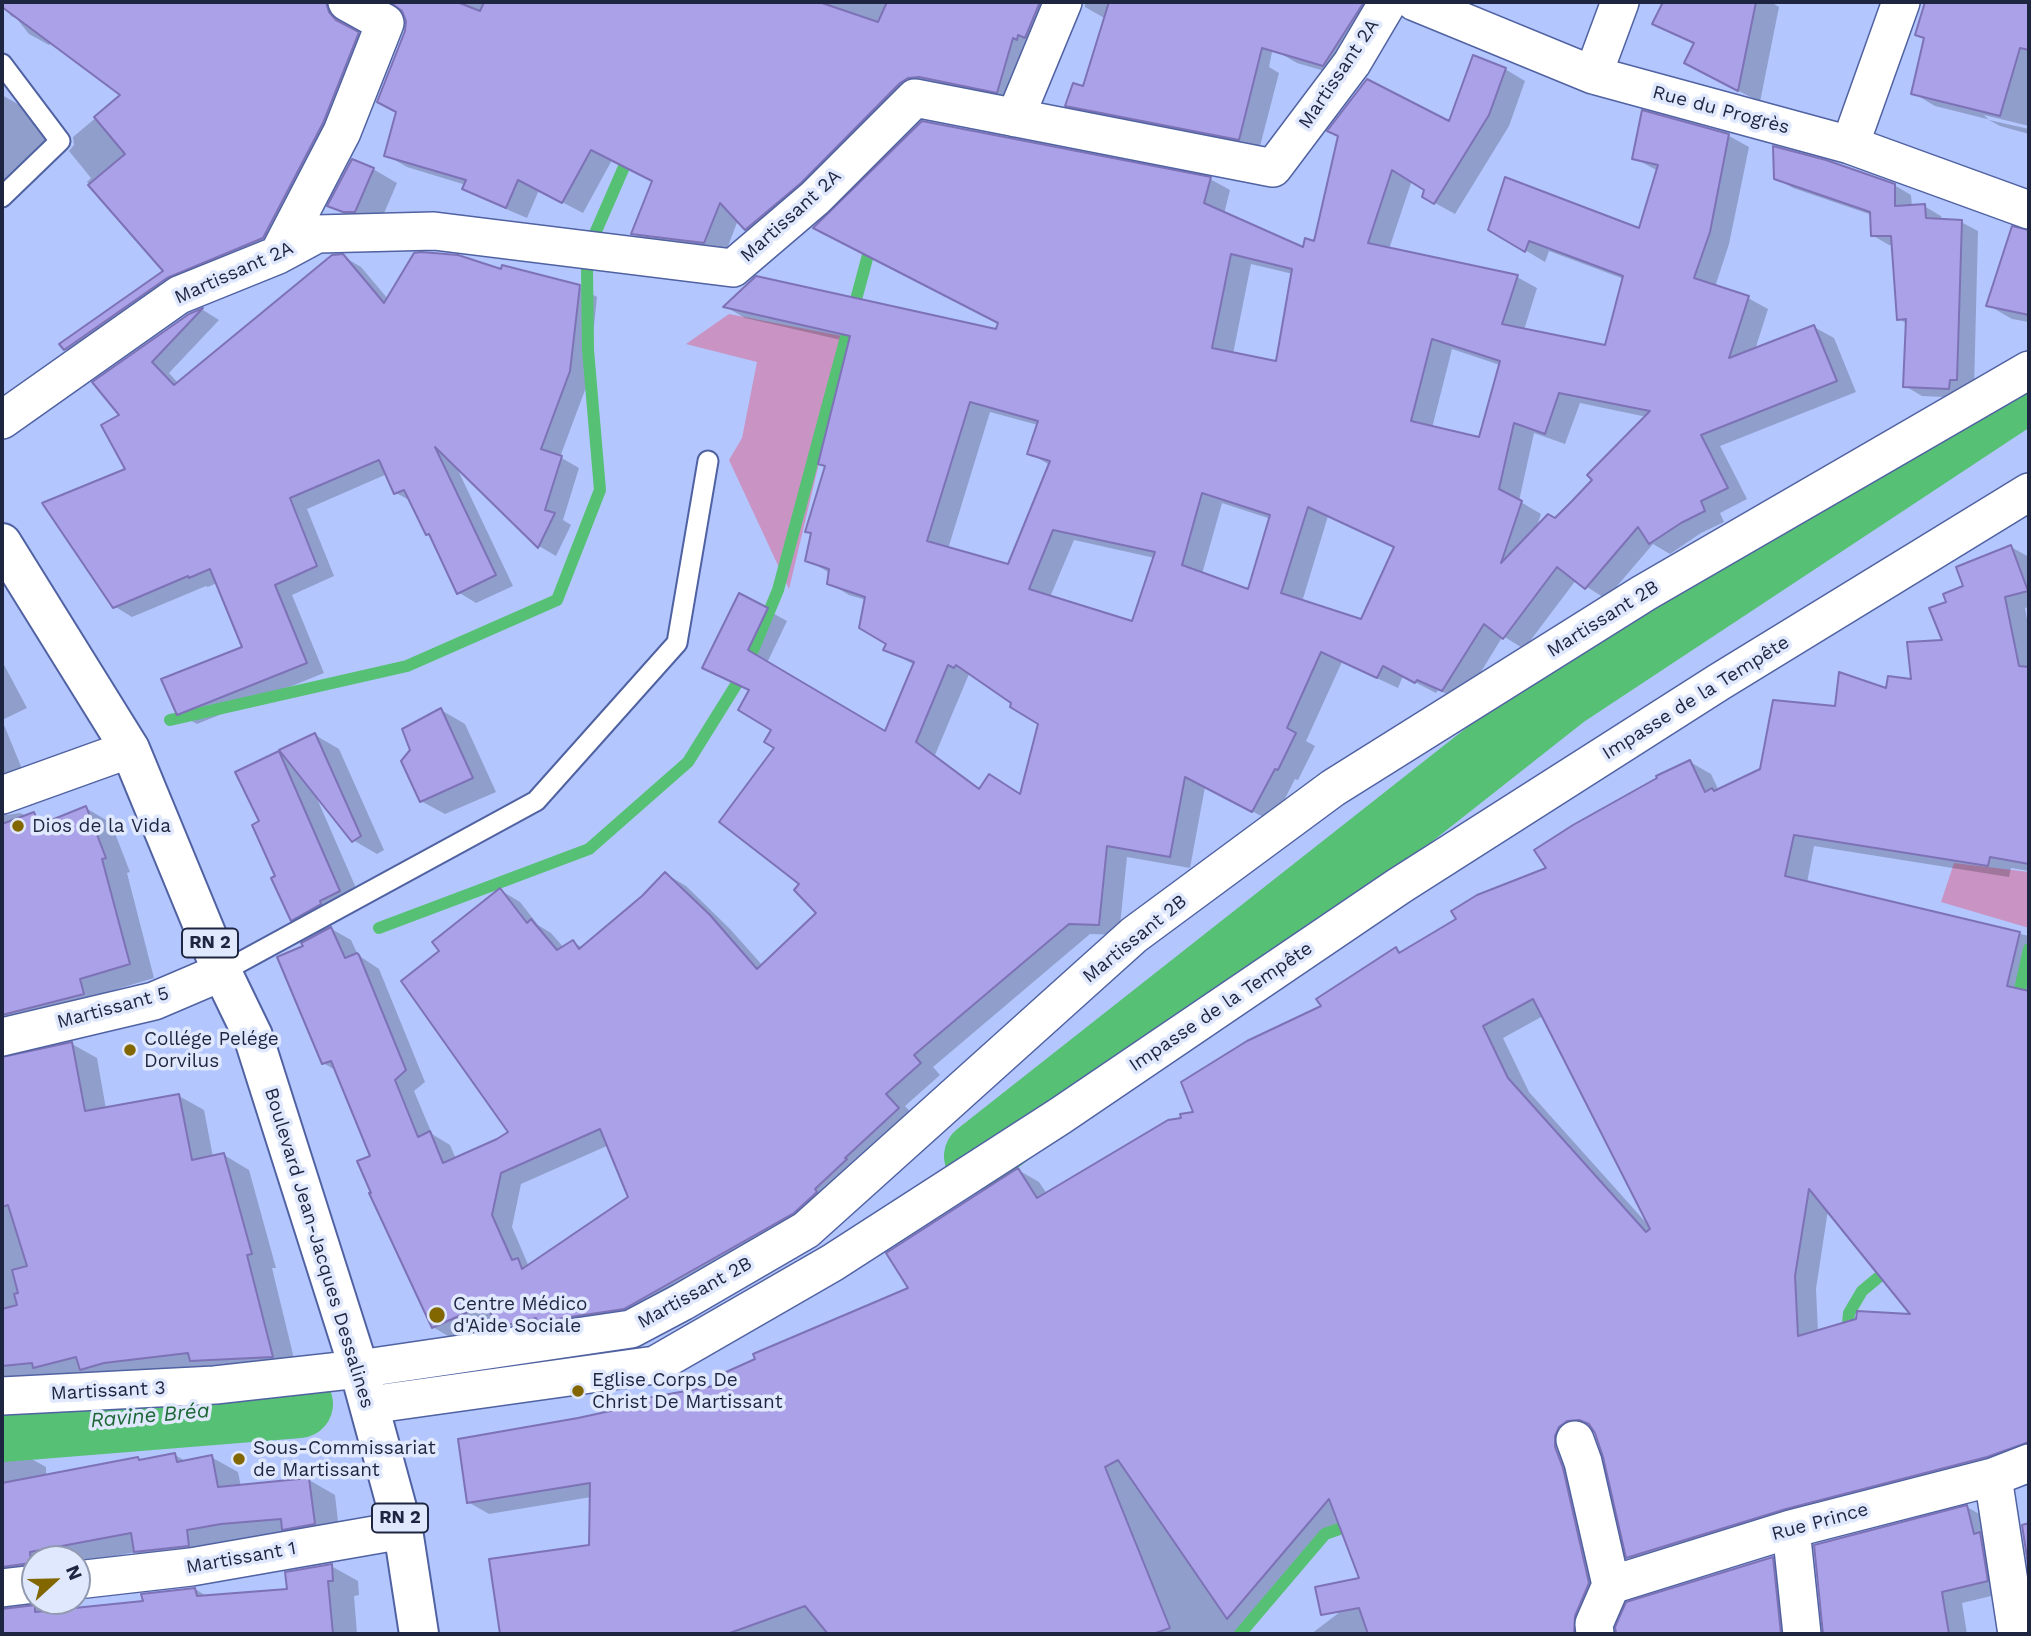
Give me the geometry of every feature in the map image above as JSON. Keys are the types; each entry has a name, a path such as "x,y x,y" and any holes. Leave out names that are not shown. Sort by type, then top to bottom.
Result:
{"main road":[{"name":"Boulevard Jean-Jacques Dessalines","path":"2,543 130,749 222,972 253,1036 364,1387 403,1530 419,1634"}],"street":[{"path":"278,255 342,132 385,23 347,2"},
{"path":"1016,118 1063,2"},
{"name":"Martissant 2A","path":"2,420 179,295 278,255 317,234 434,231 733,268 816,198 915,98 1272,169 1352,63 1388,2"},
{"name":"Rue du Progrès","path":"1415,2 1593,75 1850,145 2029,210"},
{"path":"1593,75 1620,2"},
{"path":"1850,145 1901,2"},
{"name":"Martissant 2B","path":"215,1385 364,1387 631,1329 682,1302 806,1230 1134,935 1333,788 1644,593 2029,370"},
{"name":"Impasse de la Tempête","path":"364,1387 655,1365 832,1264 1060,1116 1410,879 1719,682 2029,492"},
{"path":"2,795 130,749"},
{"name":"Martissant 5","path":"2,1037 153,1001 222,972"},
{"name":"Martissant 3","path":"2,1396 215,1385"},
{"path":"1579,1451 1611,1585 1586,1631"},
{"name":"Rue Prince","path":"1611,1585 1791,1528 1993,1478 2029,1463"},
{"path":"1993,1478 2017,1634"},
{"path":"1791,1528 1802,1634"},
{"name":"Martissant 1","path":"91,1578 191,1567 403,1530"},
{"path":"2,1588 21,1586"}],"lane":[{"path":"2,64 60,141 2,197"},
{"path":"222,972 536,801 677,643 708,461"}],"shaded area":[{"path":"729,314 842,336 850,333 789,589 729,460 742,438 757,362 686,344"},
{"path":"1954,863 2029,872 2029,928 1941,902"}],"building":[{"path":"2,2 326,2 329,12 336,20 359,32 323,123 263,238 167,278 64,350 59,344 163,271 88,185 125,154 94,117 120,95 2,7"},
{"path":"390,2 457,2 480,11 484,2 819,2 878,22 887,2 1040,2 1025,38 1018,35 1017,40 1013,38 997,93 919,77 908,78 801,183 745,230 720,203 704,243 631,234 652,181 591,150 562,203 518,180 506,208 462,189 466,180 384,156 396,112 377,102 405,31 406,21 402,11"},
{"path":"1109,2 1364,2 1323,66 1262,48 1239,140 1065,106 1073,83 1083,86"},
{"path":"1663,2 1756,2 1738,91 1684,63 1694,43 1652,24"},
{"path":"1925,2 2029,2 2029,50 2020,48 2000,116 1911,94 1924,38 1915,35"},
{"path":"1473,55 1506,68 1489,115 1434,204 1422,197 1424,190 1392,170 1368,243 1518,275 1502,324 1605,345 1623,276 1529,241 1525,252 1488,230 1505,177 1639,228 1658,165 1632,159 1642,110 1729,134 1710,232 1694,278 1749,296 1729,358 1814,325 1837,381 1701,435 1728,488 1701,501 1705,511 1649,544 1638,527 1585,589 1557,567 1503,639 1484,624 1442,691 1417,680 1415,683 1383,666 1377,678 1321,652 1287,728 1296,733 1278,770 1275,769 1252,812 1185,777 1170,857 1107,846 1099,925 1069,924 914,1055 921,1063 886,1094 899,1108 845,1158 847,1159 815,1189 817,1192 794,1213 624,1309 537,1322 536,1318 495,1328 488,1303 432,1328 369,1193 357,1161 370,1156 331,1061 322,1064 277,957 303,946 301,943 331,927 345,958 357,953 359,955 406,1070 395,1080 418,1137 430,1131 443,1163 497,1139 508,1132 401,981 439,951 432,942 500,888 527,923 531,919 557,950 573,940 579,949 642,896 665,872 710,915 757,969 816,913 794,890 799,884 719,822 774,748 764,742 771,730 738,710 749,690 702,668 739,593 768,608 748,650 885,731 914,662 883,650 886,644 859,628 865,597 827,584 829,569 805,561 811,533 805,532 825,466 818,464 850,336 723,307 756,276 996,329 998,323 813,228 922,121 1211,177 1204,203 1303,247 1305,238 1314,241 1338,136 1327,131 1367,79 1449,121","holes":["1231,254 1292,269 1276,361 1212,348","1432,339 1500,361 1479,437 1411,421","1559,393 1650,411 1587,475 1592,480 1572,501 1555,518 1548,514 1501,563 1522,501 1499,489 1514,423 1545,434","970,402 1038,421 1027,454 1050,461 1008,564 927,541","1202,493 1270,515 1248,589 1182,565","1308,507 1394,547 1361,619 1281,593","1053,530 1155,552 1132,621 1029,589","948,665 954,668 956,665 1011,703 1010,707 1038,724 1020,794 989,774 979,789 916,742","600,1129 628,1197 522,1269 518,1258 512,1260 492,1215 501,1173"]},
{"path":"1773,146 1826,160 1895,184 1895,206 1925,204 1926,218 1962,220 1957,380 1950,380 1949,389 1903,387 1906,319 1897,320 1891,236 1871,236 1870,212 1774,179"},
{"path":"352,159 374,168 355,212 343,212 327,206"},
{"path":"2012,226 2029,230 2029,315 1986,306"},
{"path":"414,253 458,255 501,269 502,265 580,285 570,371 541,449 562,456 545,510 555,513 538,548 435,447 496,575 457,594 429,534 426,535 404,490 394,494 379,460 290,498 317,566 275,585 307,663 177,715 161,679 242,647 210,569 113,608 42,503 125,469 101,425 119,415 92,382 189,314 203,308 152,362 174,385 332,255 343,254 384,303"},
{"path":"2011,545 2028,591 2005,597 2019,666 2029,667 2029,864 1990,857 1988,866 1794,835 1785,876 2020,932 2007,986 2029,991 2029,1442 1987,1457 1786,1509 1626,1558 1595,1433 1589,1424 1579,1420 1567,1421 1559,1427 1555,1436 1555,1447 1563,1468 1589,1583 1575,1616 1574,1634 1368,1634 1359,1608 1321,1615 1315,1587 1359,1578 1329,1499 1227,1619 1118,1460 1105,1467 1170,1628 1153,1634 828,1634 805,1606 727,1634 500,1634 489,1559 589,1545 590,1483 467,1503 458,1439 578,1418 647,1403 647,1398 719,1385 715,1377 755,1359 753,1354 908,1288 886,1253 1018,1168 1037,1198 1168,1120 1193,1112 1181,1082 1247,1041 1321,1006 1316,999 1396,947 1399,953 1456,919 1451,911 1477,895 1546,868 1534,850 1573,825 1657,778 1656,776 1690,760 1705,792 1712,788 1714,791 1760,769 1773,700 1835,706 1839,672 1886,688 1888,676 1911,679 1907,642 1942,640 1929,608 1946,602 1943,594 1963,586 1956,567","holes":["1533,999 1650,1229 1646,1232 1508,1078 1483,1026","1809,1189 1910,1314 1857,1311 1856,1319 1798,1336 1795,1276"]},
{"path":"441,708 473,778 420,802 401,761 410,750 402,729"},
{"path":"315,733 361,836 352,842 279,750"},
{"path":"279,751 340,891 291,921 271,878 275,876 252,825 259,821 235,772"},
{"path":"86,806 106,858 102,859 130,964 80,979 84,994 2,1015 2,824 34,812 39,825"},
{"path":"72,1042 85,1111 179,1094 192,1160 224,1153 252,1254 247,1255 273,1357 190,1361 188,1353 104,1363 80,1370 76,1357 33,1368 32,1363 2,1366 2,1309 17,1305 14,1294 18,1293 12,1270 27,1266 8,1205 2,1207 2,1057"},
{"path":"175,1453 177,1462 212,1455 218,1487 309,1478 315,1524 282,1530 281,1519 221,1524 187,1530 189,1546 134,1552 131,1533 67,1545 21,1545 21,1564 2,1567 2,1483 138,1457 139,1460"},
{"path":"1967,1505 1974,1534 1980,1532 1988,1581 1942,1592 1949,1634 1823,1634 1814,1545"},
{"path":"2029,1523 2029,1571 2022,1525"},
{"path":"1773,1557 1781,1634 1616,1634 1615,1627 1626,1602"},
{"path":"332,1564 333,1581 328,1581 333,1634 2,1634 2,1609 21,1607 21,1615 91,1615 91,1606 143,1601 141,1594 195,1588 197,1596 287,1589 285,1572"}],"waterway":[{"path":"593,238 631,151"},
{"path":"379,928 589,849 688,762 744,672 778,590 872,240"},
{"path":"170,720 407,666 557,600 600,490 588,350 587,268"},
{"path":"978,1156 1563,695 2029,387"},
{"path":"2017,1003 2029,949"},
{"path":"1847,1335 1849,1313 1862,1291 1892,1266"},
{"path":"445,1375 564,1363"},
{"name":"Ravine Bréa","path":"2,1428 299,1404"},
{"path":"1240,1634 1325,1534 1356,1523"}],"place":[{"name":"Dios de la Vida","path":"18,826"},
{"name":"Collége Pelége Dorvilus","path":"130,1050"},
{"name":"Centre Médico d'Aide Sociale","path":"437,1315"},
{"name":"Eglise Corps De Christ De Martissant","path":"578,1391"},
{"name":"Sous-Commissariat de Martissant","path":"239,1459"}]}
